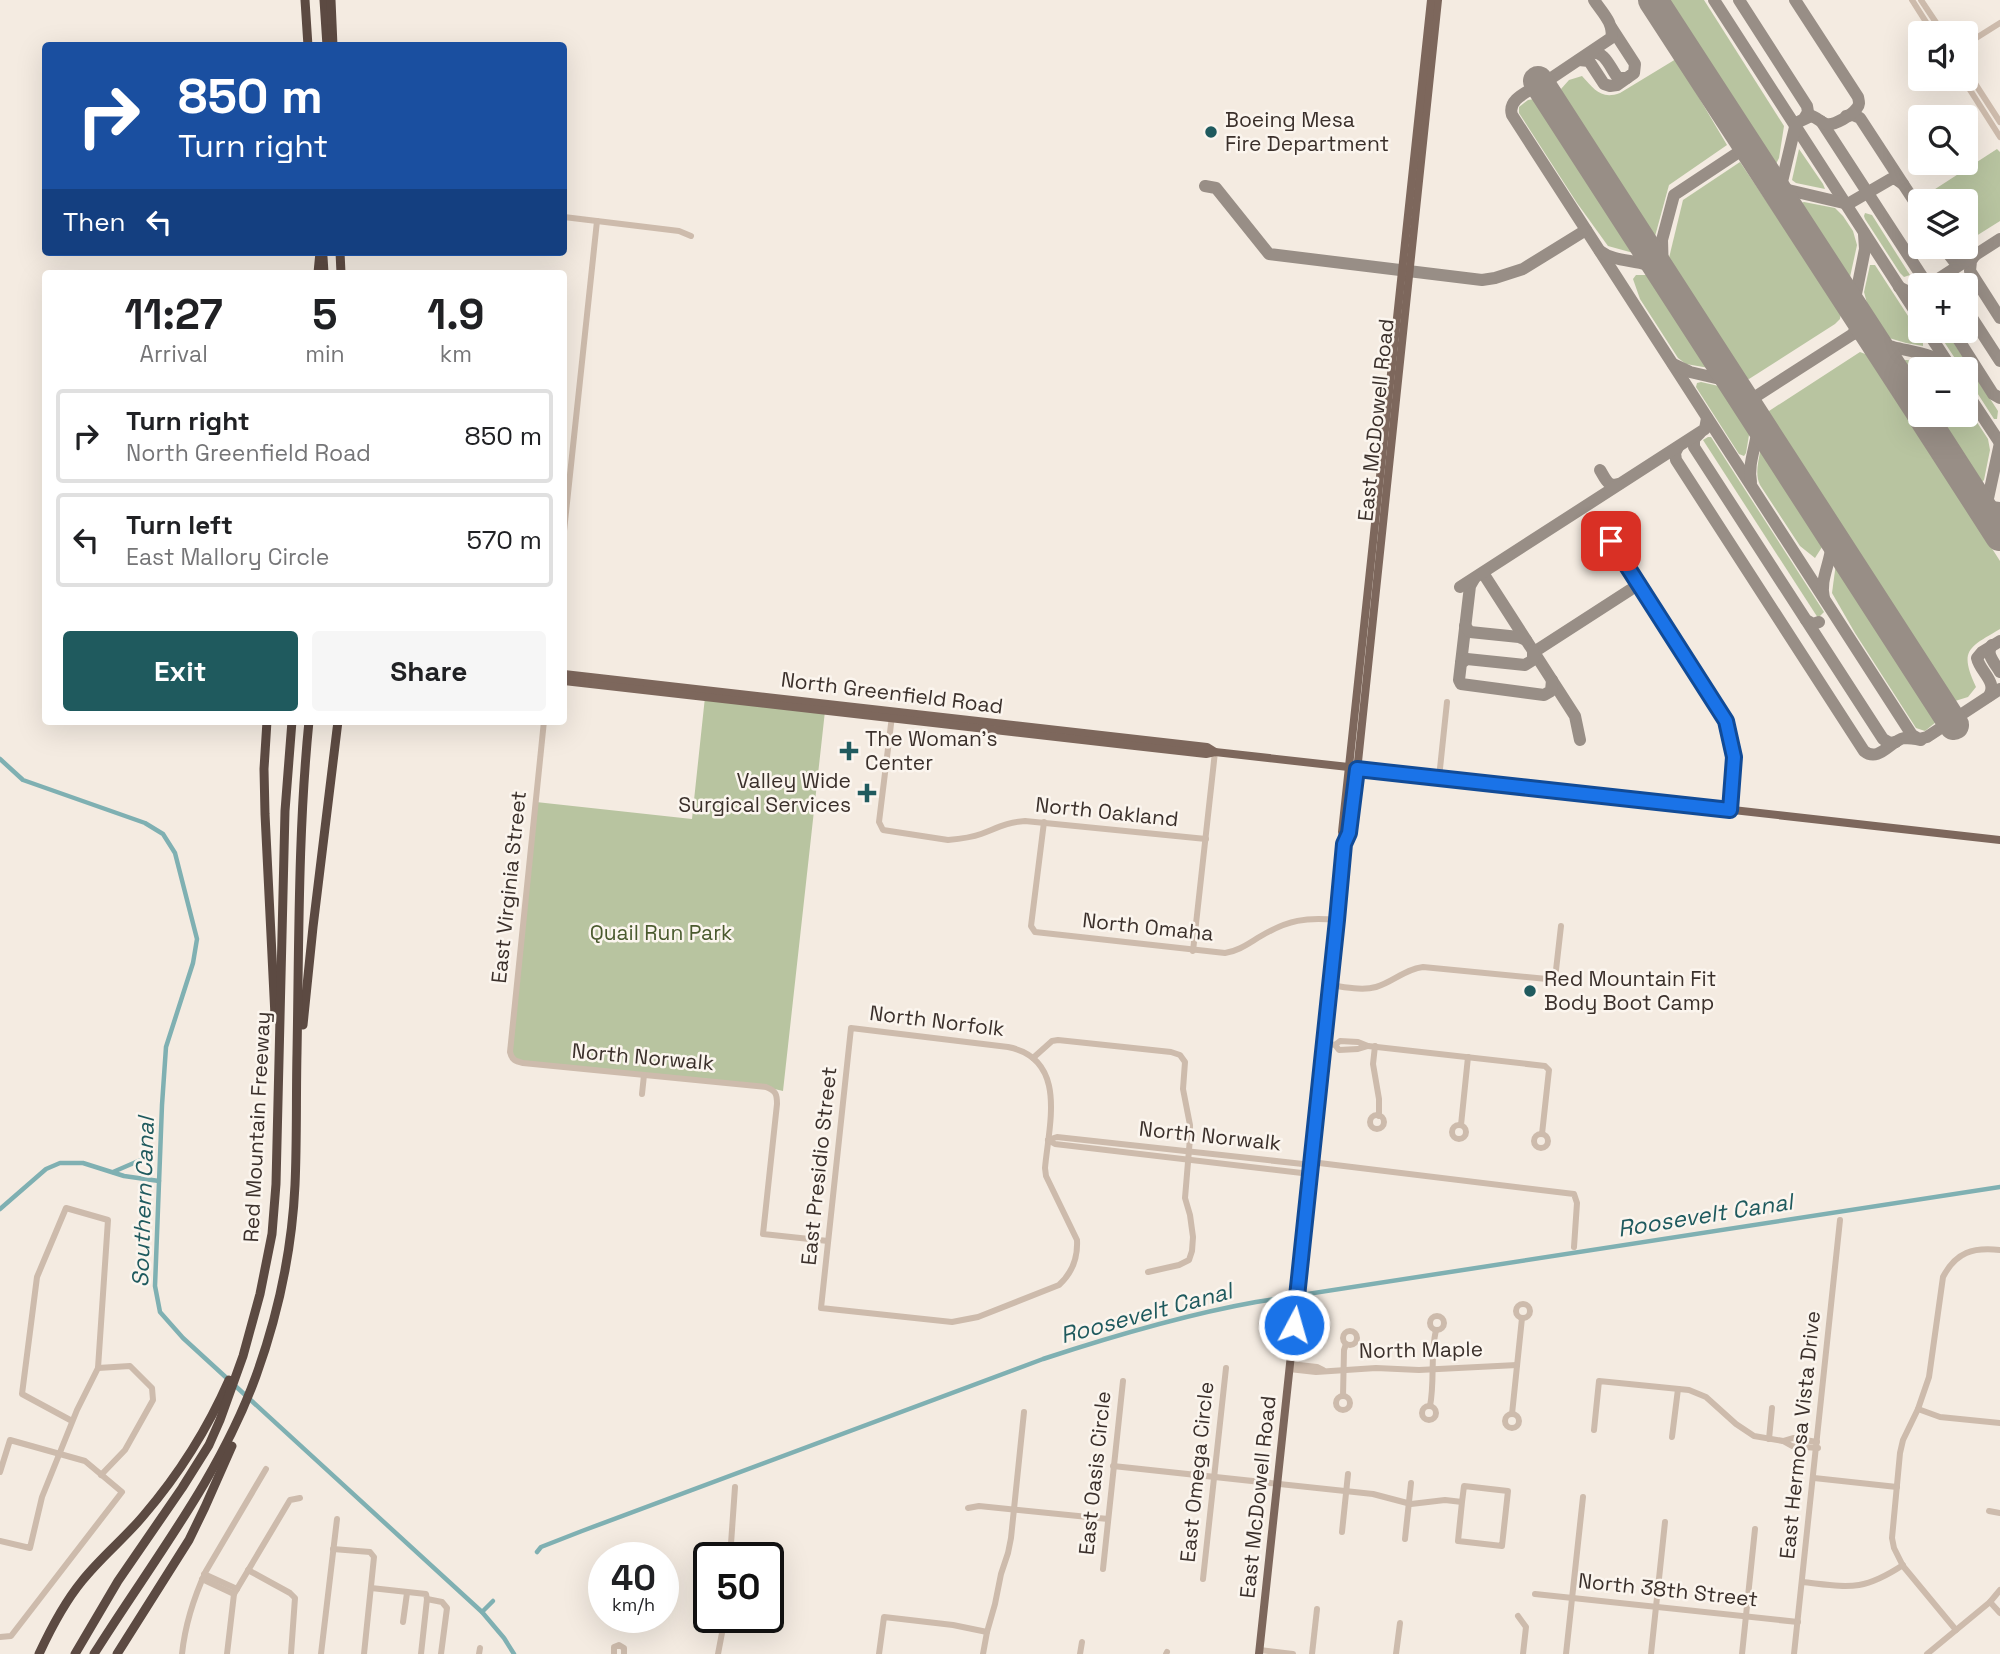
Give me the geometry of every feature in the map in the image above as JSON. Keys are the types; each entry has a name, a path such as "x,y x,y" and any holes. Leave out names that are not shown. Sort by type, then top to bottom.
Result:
{"highway":[{"path":"324,0 327,42"},
{"path":"331,0 333,42"},
{"path":"305,1 308,42"},
{"path":"267,725 265,814 279,1055"},
{"name":"Red Mountain Freeway","path":"75,1654 118,1581 183,1488 209,1445 216,1418 247,1344 265,1273 276,1184 285,811 292,725"},
{"name":"Red Mountain Freeway","path":"94,1654 204,1485 234,1429 271,1331 283,1278 292,1212 296,1138 301,829 309,725"},
{"path":"296,1138 306,984 338,725"},
{"path":"117,1654 189,1540 242,1425 243,1408"},
{"path":"39,1654 55,1622 83,1579 162,1493 216,1418"}],"main road":[{"name":"East McDowell Road","path":"1260,1652 1337,920 1344,841 1342,832 1353,768 1431,0"},
{"name":"East McDowell Road","path":"1374,566 1438,0"},
{"name":"North Greenfield Road","path":"567,674 1015,733 1206,754 1216,752 2000,840"},
{"name":"North Greenfield Road","path":"567,681 1206,747 1216,752"},
{"path":"1015,733 1020,730 1058,731"}],"street":[{"path":"1912,0 1925,21"},
{"path":"1921,0 1934,21"},
{"path":"1978,37 2000,23"},
{"path":"1978,88 2000,122"},
{"path":"1971,91 2000,137"},
{"path":"567,217 680,231 691,236"},
{"path":"567,503 597,221"},
{"path":"1611,541 1726,721 1734,757 1730,810"},
{"path":"1439,778 1447,702"},
{"name":"North Oakland","path":"892,715 879,822 883,830 947,840 979,835 1012,821 1206,839"},
{"name":"East Virginia Street","path":"511,1057 544,725"},
{"path":"1193,951 1216,752"},
{"name":"North Omaha","path":"1044,822 1032,928 1035,932 1217,953 1241,948 1292,921 1317,918 1337,920"},
{"path":"1330,985 1368,989 1423,967 1541,979 1552,977 1556,970 1560,926"},
{"name":"North Norfolk","path":"851,1028 1008,1046 1033,1058"},
{"name":"East Presidio Street","path":"851,1028 821,1308 941,1322 964,1321 1061,1283 1073,1268 1077,1240 1046,1176 1048,1140"},
{"path":"1048,1140 1052,1092 1046,1075 1033,1058 1052,1041 1177,1053 1185,1062 1183,1089 1190,1125 1185,1198 1194,1237 1192,1251 1189,1260 1179,1265 1148,1272"},
{"path":"1324,1043 1335,1045 1339,1050 1372,1046 1545,1066 1549,1070 1542,1135"},
{"path":"1372,1046 1380,1099 1379,1116"},
{"name":"North Norwalk","path":"511,1057 523,1063 766,1087 774,1090 777,1095 763,1234 828,1241"},
{"path":"1461,1125 1468,1057"},
{"path":"642,1094 644,1075"},
{"name":"North Norwalk","path":"1048,1140 1057,1137 1110,1147 1189,1156 1303,1164 1574,1194 1577,1203 1574,1247"},
{"path":"0,1541 30,1548 42,1497 72,1421 98,1368 108,1220 66,1208 37,1277 22,1394 72,1421"},
{"name":"East Hermosa Vista Drive","path":"1794,1654 1840,1220"},
{"path":"1956,1630 1902,1565 1894,1548 1892,1538 1897,1487 1903,1440 1927,1387 1941,1284 1946,1271 1956,1259 1972,1250 2000,1250"},
{"path":"1512,1414 1522,1318"},
{"path":"1430,1406 1436,1330"},
{"path":"1343,1396 1346,1344"},
{"name":"North Maple","path":"1290,1366 1316,1372 1517,1365"},
{"path":"98,1368 130,1366 152,1388 152,1400 125,1450 101,1475"},
{"name":"East Omega Circle","path":"1203,1579 1226,1368"},
{"name":"East Oasis Circle","path":"1102,1569 1123,1381"},
{"path":"1594,1430 1599,1381 1697,1393 1706,1397 1736,1424 1759,1438 1783,1441 1792,1446 1817,1445"},
{"path":"1672,1437 1678,1389"},
{"path":"1769,1439 1772,1408"},
{"path":"1918,1409 1940,1417 2000,1423"},
{"path":"983,1654 986,1632 996,1604 1008,1553 1015,1510 1024,1412"},
{"path":"1756,1448 1759,1438"},
{"path":"0,1472 9,1440 85,1461 122,1492 11,1636 0,1637"},
{"path":"1113,1466 1373,1494 1409,1503 1445,1500 1462,1502"},
{"path":"182,1654 190,1612 203,1576 266,1469"},
{"path":"1342,1532 1348,1474"},
{"path":"1814,1478 1897,1487"},
{"path":"1405,1539 1411,1483"},
{"path":"1464,1486 1508,1491 1502,1546 1458,1541 1462,1502 1464,1486"},
{"path":"731,1542 735,1488"},
{"path":"1566,1654 1583,1497"},
{"path":"227,1654 235,1591 290,1500 300,1498"},
{"path":"968,1508 979,1506 1108,1519"},
{"path":"1989,1511 2000,1513"},
{"path":"321,1654 337,1519"},
{"path":"1651,1654 1665,1522"},
{"path":"1742,1654 1755,1530"},
{"path":"333,1549 370,1552 374,1557 364,1654"},
{"path":"1802,1582 1844,1587 1865,1585 1887,1576 1902,1565"},
{"path":"248,1570 293,1595 296,1603 291,1654"},
{"path":"203,1576 235,1591"},
{"path":"371,1588 426,1594 421,1654"},
{"path":"1927,1654 1990,1602 2000,1590"},
{"path":"403,1622 407,1592"},
{"name":"North 38th Street","path":"1535,1594 1798,1622"},
{"path":"427,1599 442,1602 447,1608 441,1654"},
{"path":"1990,1602 2000,1613"},
{"path":"1312,1654 1317,1609"},
{"path":"1518,1616 1526,1627 1523,1654"},
{"path":"879,1654 884,1617 953,1625 986,1632"},
{"path":"1396,1654 1399,1623"},
{"path":"718,1654 722,1633"},
{"path":"1080,1654 1082,1643"},
{"path":"614,1654 614,1647 619,1645 624,1648 624,1654"},
{"path":"1260,1652 1293,1654"}],"green space":[{"path":"1670,0 1704,0 1784,126 1776,164"},
{"path":"1676,59 1727,145 1669,185 1654,240 1565,103 1561,89 1569,80 1582,76 1598,92 1613,95"},
{"path":"1534,99 1539,101 1637,254 1608,246 1577,203 1519,113 1519,107"},
{"path":"1799,149 1823,184 1825,189 1792,180"},
{"path":"1997,149 2000,152 2000,221 1978,235 1978,189 1935,189 1957,175 1978,175 1978,161"},
{"path":"1740,162 1841,312 1840,319 1835,324 1749,379 1740,374 1668,262 1683,200"},
{"path":"1801,203 1835,208 1853,231 1857,245 1850,277 1802,206"},
{"path":"1865,213 1872,215 1908,276 1904,277 1900,273 1864,216"},
{"path":"1870,265 1875,265 1908,316 1908,343 1923,343 1923,346 1906,343 1889,338 1868,307 1864,292"},
{"path":"1636,275 1651,275 1709,368 1686,364 1678,358 1640,299 1633,279"},
{"path":"1945,343 1954,343 1963,357 1954,357"},
{"path":"1860,352 1868,355 1908,417 1908,427 1914,427 2000,561 2000,629 1980,641 1970,651 1968,665 1976,687 1968,697 1955,701 1945,692 1768,418 1769,411"},
{"path":"1978,380 1998,411 1997,419 1994,419 1978,394"},
{"path":"1697,383 1723,387 1750,429 1744,456 1739,454 1696,387"},
{"path":"1978,424 1988,439 1990,450 1982,482 1945,427 1978,427"},
{"path":"1711,437 1824,612 1818,618 1703,440"},
{"path":"1763,451 1821,540 1822,547 1815,558 1800,546 1760,485 1757,469 1760,452"},
{"path":"1836,563 1936,717 1936,722 1925,731 1916,728 1832,593"},
{"name":"Quail Run Park","path":"705,697 825,711 783,1091 766,1087 523,1063 511,1057 536,802 692,819"}],"waterway":[{"name":"Southern Canal","path":"0,759 23,780 145,823 163,834 175,853 197,939 193,963 166,1047 155,1286 160,1312 183,1338 482,1612 514,1654"},
{"path":"113,1172 143,1159"},
{"path":"0,1209 46,1169 60,1163 83,1163 124,1176 159,1181"},
{"name":"Roosevelt Canal","path":"537,1552 541,1547 582,1531 1043,1359 1175,1320 1256,1302 2000,1187"},
{"name":"Roosevelt Canal","path":"482,1612 493,1601"}],"taxiway":[{"path":"1541,85 1611,38 1609,23 1594,0"},
{"path":"1714,0 1908,300"},
{"path":"1739,0 1807,106 1805,117"},
{"path":"1779,194 1796,123 1811,116 1826,124 1834,123 1851,114 1859,103 1858,97 1795,0"},
{"path":"1579,60 1589,61 1604,84 1610,86 1617,85 1634,73 1635,64 1611,27"},
{"path":"1591,53 1604,57 1618,78 1627,78"},
{"path":"1540,84 1515,100 1511,109 1512,115 1912,735 1919,739 1927,737 2000,689"},
{"path":"1846,116 1860,118 1908,192"},
{"path":"1821,121 1920,273"},
{"path":"1663,274 1662,240 1674,195 1748,146"},
{"path":"1775,187 1848,204 1891,179 1903,184"},
{"path":"1205,186 1216,188 1269,254 1482,280 1523,269 1586,230"},
{"path":"1853,334 1858,324 1853,309 1865,249 1864,234"},
{"path":"1947,273 2000,239"},
{"path":"1600,251 1615,258 1649,265 1663,274"},
{"path":"1952,259 1965,262"},
{"path":"1972,259 1970,271 2000,318"},
{"path":"1899,287 1908,292"},
{"path":"1978,327 2000,361"},
{"path":"1738,390 1744,395 1755,397 1857,333 1880,344 1933,357"},
{"path":"1935,343 1944,357"},
{"path":"1961,343 1993,394 2000,398"},
{"path":"1673,364 1690,372 1733,382"},
{"path":"1978,410 2000,443"},
{"path":"1460,587 1705,429 1707,418"},
{"path":"1751,482 1758,420"},
{"path":"1700,433 1694,439 1694,447 1806,620 1813,624 1819,622"},
{"path":"1991,521 1986,509 2000,443"},
{"path":"1678,447 1676,460 1864,751 1869,754 1880,753 1904,738 1921,740"},
{"path":"1600,470 1609,483 1619,484"},
{"path":"1976,498 1984,506 2000,508"},
{"path":"1824,598 1824,581 1831,548 1829,531"},
{"path":"1483,573 1575,716 1580,740"},
{"path":"1474,579 1470,586 1459,680 1461,684 1544,695 1551,691 1552,680"},
{"path":"1534,652 1630,590"},
{"path":"1806,620 1883,739 1890,743 1896,742"},
{"path":"1465,626 1470,632 1526,640"},
{"path":"1989,696 1990,682 1977,658 2000,641"},
{"path":"1992,645 1990,655 2000,672"},
{"path":"1461,663 1467,659 1525,665 1533,660 1533,650"}],"runway":[{"path":"1653,0 1908,393"},
{"path":"1538,81 1954,725"},
{"path":"1930,427 2000,536"}],"place":[{"name":"Boeing Mesa Fire Department","path":"1211,132"},
{"name":"The Woman's Center","path":"849,751"},
{"name":"Valley Wide Surgical Services","path":"867,793"},
{"name":"Red Mountain Fit Body Boot Camp","path":"1530,991"}],"route":[{"path":"1294,1325 1344,841 1352,819 1357,769 1730,810 1734,757 1726,721 1611,541"}]}
